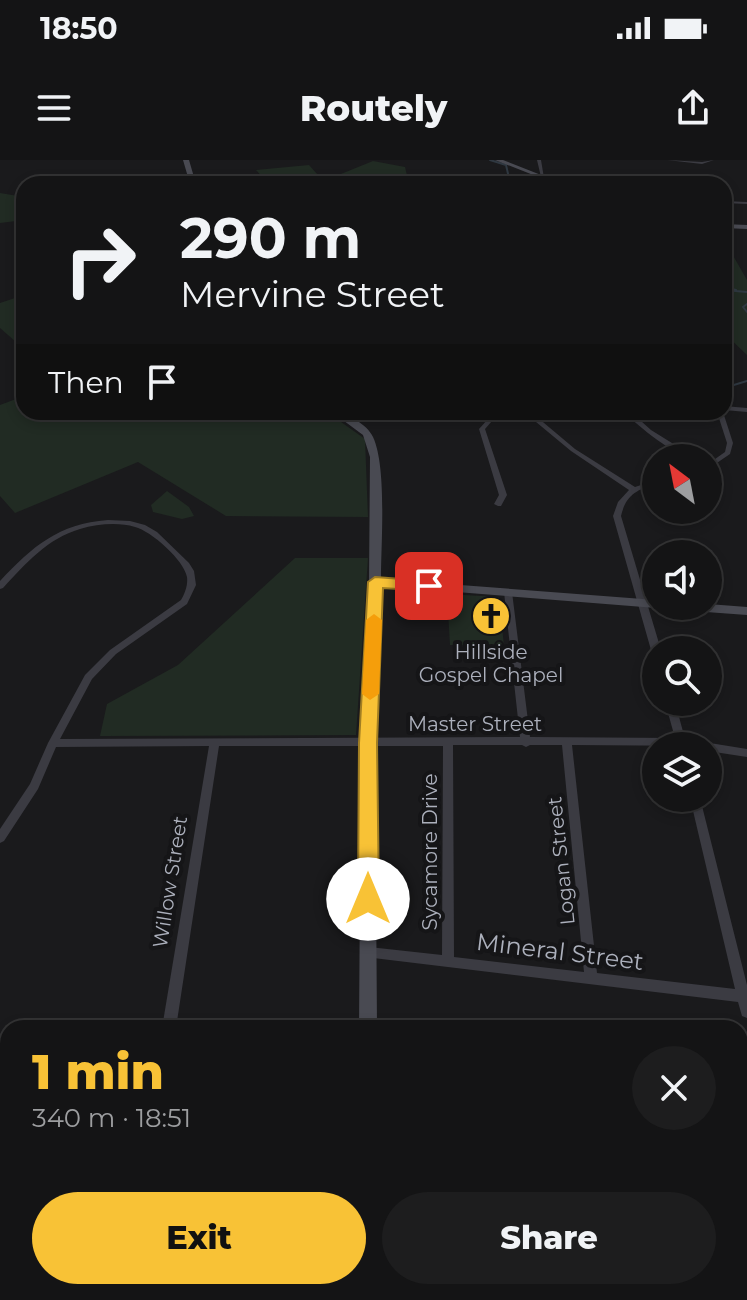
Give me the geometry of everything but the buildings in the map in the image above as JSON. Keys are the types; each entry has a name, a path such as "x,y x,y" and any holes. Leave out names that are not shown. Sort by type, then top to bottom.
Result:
{"street":[{"path":"498,160 540,176"},
{"path":"669,160 702,163 712,160"},
{"path":"349,420 361,428 373,446 375,582 368,743 368,1020"},
{"path":"490,420 482,429 503,495 498,504"},
{"path":"537,420 573,450 633,489"},
{"path":"636,420 670,444"},
{"path":"722,457 728,453 730,443 724,420"},
{"path":"642,486 633,489 623,498 617,516 642,583"},
{"path":"0,586 49,539 79,527 114,521 137,524 151,530 186,561 192,573 190,593 184,602 113,652 88,677 34,786 0,838"},
{"path":"375,582 642,603"},
{"path":"508,592 526,743"},
{"path":"722,609 747,611"},
{"name":"Logan Street","path":"567,741 591,978"},
{"name":"Willow Street","path":"170,1020 215,742"},
{"name":"Master Street","path":"53,743 642,743"},
{"name":"Sycamore Drive","path":"448,743 448,961"},
{"name":"Master Street","path":"722,749 747,753"},
{"path":"699,812 747,1011"},
{"name":"Mineral Street","path":"369,953 745,997"}],"shaded area":[{"path":"373,161 405,167 407,176 336,176"},
{"path":"309,165 319,176 262,176 256,170"},
{"path":"0,193 16,196 16,221 0,223"},
{"path":"732,254 747,280 747,355 732,341"},
{"path":"16,298 16,342 0,328 0,303"},
{"path":"16,399 16,420 338,420 365,439 368,517 226,516 138,462 15,513 0,496 0,405"},
{"path":"167,491 189,507 194,516 182,519 153,512 151,505"},
{"path":"295,558 368,558 356,735 100,736 107,704 178,665"},
{"path":"447,594 499,597 504,646 450,645"}],"waterway":[{"path":"490,160 506,165 509,176"},
{"path":"732,289 736,290"},
{"path":"732,291 747,292"},
{"path":"747,304 743,307 747,312"},
{"path":"732,386 747,381"}],"slow traffic":[{"path":"370,694 374,620"}],"place":[{"name":"Hillside Gospel Chapel","path":"491,616"}],"route":[{"path":"368,899 368,743 375,582 429,586"}]}
